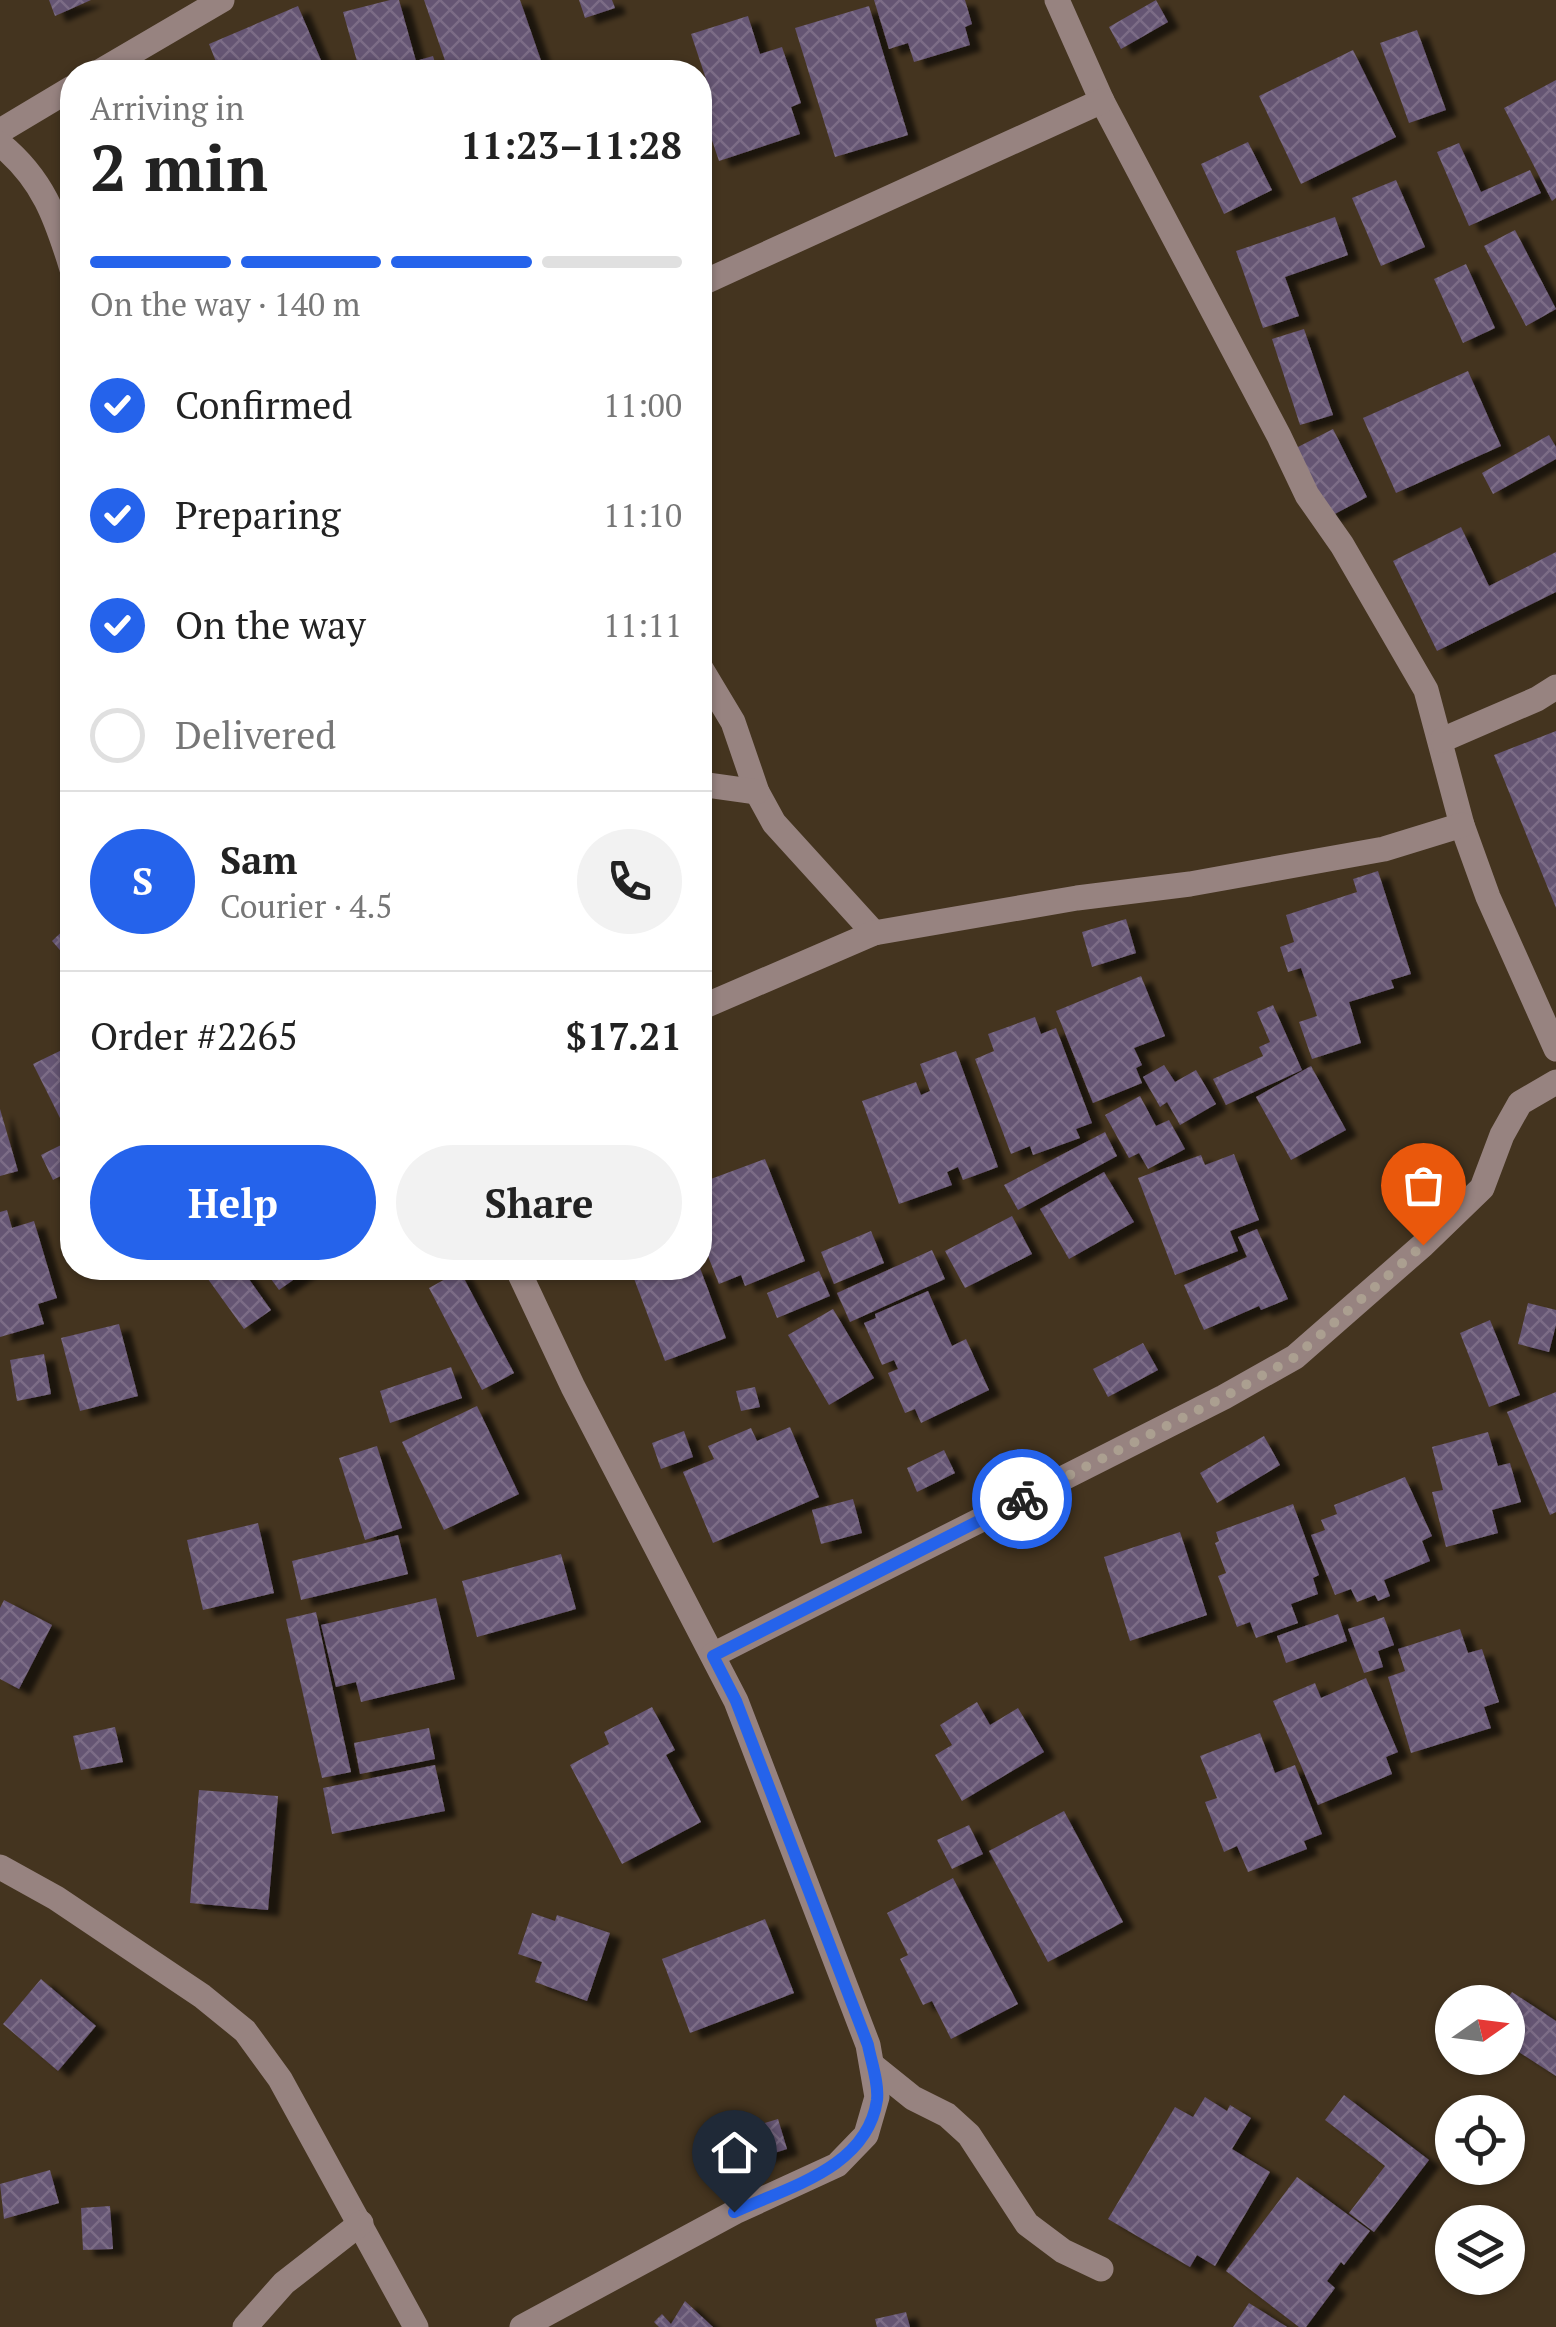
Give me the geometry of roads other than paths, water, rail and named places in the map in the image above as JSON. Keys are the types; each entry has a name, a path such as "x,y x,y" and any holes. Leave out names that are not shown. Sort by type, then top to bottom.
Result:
{"street":[{"path":"120,60 222,0"},
{"path":"1057,0 1102,101 1307,496 1342,545 1426,690 1462,824 1488,897 1556,1049"},
{"path":"0,130 60,95"},
{"path":"712,279 1102,101"},
{"path":"0,144 25,164 60,227"},
{"path":"712,687 733,722 757,792 774,823 874,933"},
{"path":"1442,740 1556,687"},
{"path":"712,786 757,792"},
{"path":"712,1003 874,933 1077,898 1190,884 1384,849 1462,824"},
{"path":"713,1656 1224,1397 1295,1357 1369,1296 1482,1188 1502,1135 1520,1103 1556,1082"},
{"path":"522,1280 743,1719 868,2045 878,2097 866,2135 837,2164 734,2212 522,2327"},
{"path":"0,1867 72,1908 202,1996 245,2031 280,2079 416,2327"},
{"path":"872,2065 912,2098 947,2115 969,2135 1027,2224 1063,2250 1100,2269"},
{"path":"245,2327 284,2283 361,2223"}]}
